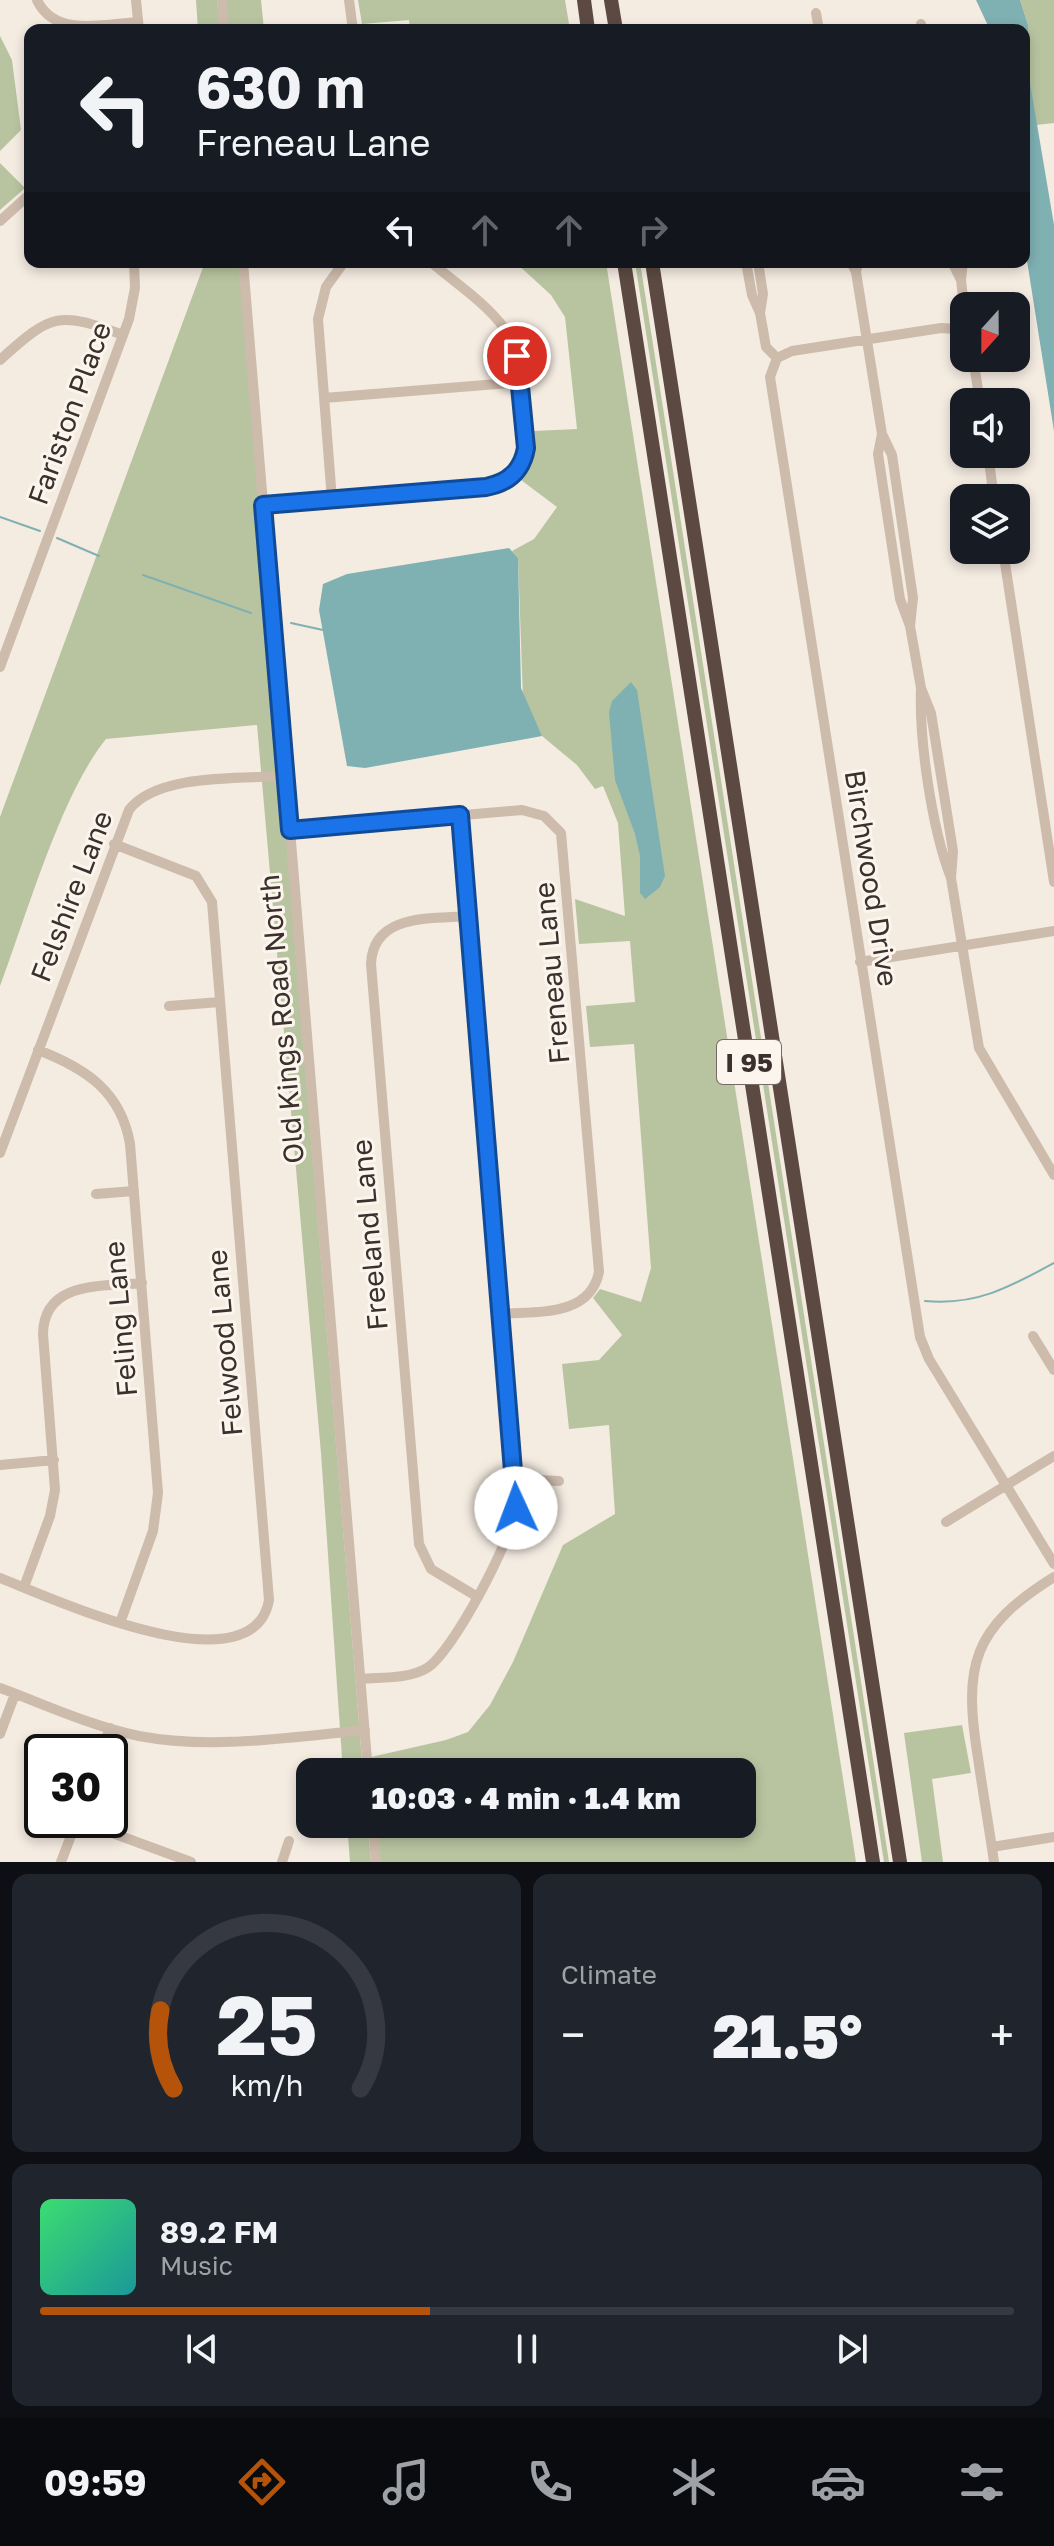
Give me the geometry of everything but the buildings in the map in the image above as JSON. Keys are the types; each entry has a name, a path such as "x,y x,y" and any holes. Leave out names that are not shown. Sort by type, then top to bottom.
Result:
{"highway":[{"path":"584,0 587,24"},
{"path":"611,0 615,24"},
{"name":"I 95","path":"625,268 873,1862"},
{"name":"I 95","path":"653,268 900,1862"}],"street":[{"path":"37,0 48,17 66,24"},
{"path":"136,0 138,24"},
{"path":"222,0 224,24"},
{"path":"349,0 352,24"},
{"path":"816,13 818,24"},
{"path":"0,221 24,199"},
{"name":"Fariston Place","path":"0,667 123,335 133,301 134,268"},
{"name":"Old Kings Road North","path":"243,268 367,1758"},
{"path":"332,500 319,314 326,287 340,268"},
{"path":"263,505 486,487 507,480 517,471 525,453 516,352 503,328 438,268"},
{"path":"747,268 766,347 777,358 792,351 941,328 950,330"},
{"path":"759,268 763,294 760,313"},
{"path":"855,268 882,434 892,455 913,598 910,626 921,688 920,715 941,852 951,878 979,1048 1054,1175"},
{"path":"955,268 961,280"},
{"path":"962,268 962,292"},
{"path":"0,360 37,328 56,320 81,320 123,335"},
{"name":"Birchwood Drive","path":"777,358 770,381 921,1342 1054,1564"},
{"path":"324,398 521,382"},
{"path":"1005,564 1054,882"},
{"name":"Felshire Lane","path":"0,1153 114,844 133,805 160,787 286,776"},
{"name":"Freneau Lane","path":"290,830 534,811 551,820 563,838 599,1259 597,1283 578,1304 566,1308 502,1314"},
{"path":"361,1679 409,1675 429,1667 449,1646 514,1522 515,1479 460,815"},
{"name":"Felwood Lane","path":"0,1578 120,1623 176,1638 228,1638 252,1629 268,1605 213,908 205,886 190,873 114,844"},
{"name":"Freeland Lane","path":"469,916 394,925 375,943 371,964 419,1544 423,1557 437,1574 476,1596"},
{"path":"860,962 1054,931"},
{"path":"169,1006 220,1002"},
{"name":"Feling Lane","path":"38,1050 80,1068 112,1097 128,1134 158,1502 153,1531 120,1623"},
{"path":"96,1194 134,1191"},
{"path":"24,1587 52,1510 54,1460 43,1334 48,1312 59,1297 72,1290 142,1283"},
{"path":"1033,1336 1054,1370"},
{"path":"946,1522 1054,1456"},
{"path":"0,1465 54,1460"},
{"path":"515,1479 559,1481"},
{"path":"994,1862 971,1717 972,1674 984,1641 999,1619 1023,1596 1054,1577"},
{"path":"0,1688 110,1728 160,1740 206,1742 365,1730"},
{"path":"0,1734 15,1694"},
{"path":"108,1734 110,1728"},
{"path":"992,1847 1054,1837"},
{"path":"61,1862 70,1838"},
{"path":"121,1838 170,1858 191,1862"},
{"path":"374,1838 376,1862"},
{"path":"282,1862 289,1841"}],"green space":[{"path":"196,0 217,0 219,24 198,24"},
{"path":"225,0 261,0 263,24 227,24"},
{"path":"358,0 565,0 569,24 409,24 409,20 362,24"},
{"path":"1020,0 1054,0 1054,123 1036,125 1030,85 1028,24"},
{"path":"0,36 12,60 21,130 0,151"},
{"path":"0,163 24,189 0,210"},
{"path":"203,268 239,268 362,1758 342,1758 321,1453 257,725 106,739 74,791 60,823 0,986 0,817"},
{"path":"522,268 607,268 856,1862 380,1862 378,1838 756,1838 756,1758 371,1758 468,1732 490,1705 513,1662 563,1545 615,1514 609,1425 569,1429 562,1364 599,1360 622,1335 593,1298 600,1289 641,1302 651,1268 634,1044 590,1047 586,1006 635,1002 630,941 579,944 575,899 625,916 618,823 603,786 595,789 577,765 542,736 523,699 518,558 512,551 534,539 557,507 521,480 532,464 534,431 577,429 565,317 551,295"},
{"path":"636,268 641,268 889,1862 884,1862"},
{"path":"962,1725 971,1773 932,1779 943,1862 922,1862 904,1733"},
{"path":"348,1838 369,1838 371,1862 350,1862"}],"water":[{"path":"976,0 1020,0 1028,24 987,24"},
{"path":"1030,83 1054,225 1054,431 1028,268"},
{"path":"509,548 518,558 521,688 542,736 365,768 347,766 319,610 323,584 347,574"},
{"path":"631,682 637,690 665,876 660,887 645,899 640,893 640,856 635,834 615,780 609,712 612,701"}],"waterway":[{"path":"0,517 40,531"},
{"path":"57,538 99,556"},
{"path":"143,575 251,613"},
{"path":"291,623 323,630"},
{"path":"925,1301 977,1298 1007,1287 1054,1263"}],"route":[{"path":"516,1508 460,815 290,830 263,505 486,487 507,480 522,463 526,448 517,356"}]}
